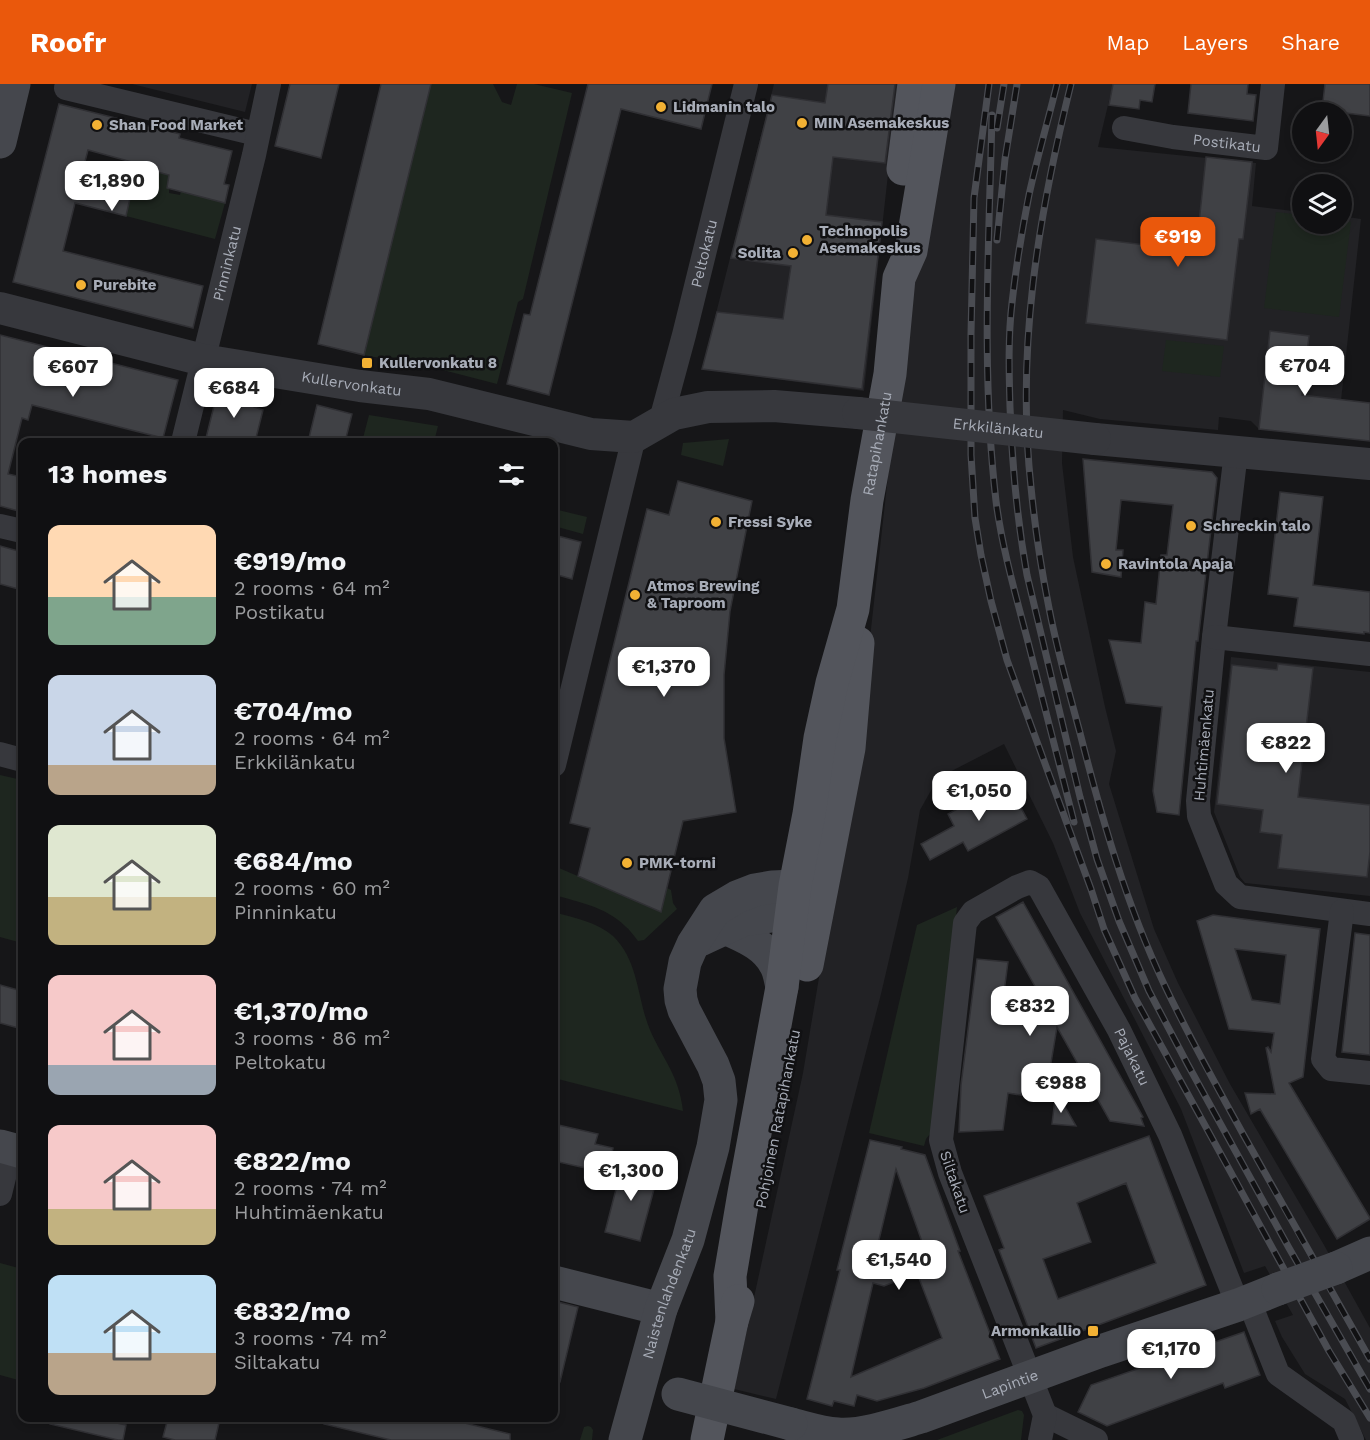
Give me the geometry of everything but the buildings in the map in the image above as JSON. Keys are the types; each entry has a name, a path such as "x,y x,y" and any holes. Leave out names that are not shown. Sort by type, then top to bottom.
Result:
{"main road":[{"path":"0,142 14,84"},
{"name":"Ratapihankatu","path":"899,278 892,249 914,84"},
{"name":"Ratapihankatu","path":"806,901 849,748 858,647 853,609 867,500 890,374 899,278 911,251 939,84"},
{"name":"Naistenlahdenkatu","path":"624,1440 661,1310 688,1240 713,1147 721,1100 719,1081 713,1065 681,1000 680,989 685,962 693,944 715,910 737,897 772,887 806,901"},
{"path":"693,944 743,920 806,901"},
{"name":"Pohjoinen Ratapihankatu","path":"732,1321 730,1276 744,1193 782,987 806,901"},
{"name":"Pohjoinen Ratapihankatu","path":"707,1440 732,1321 745,1279 764,1199 806,901"},
{"path":"725,928 758,944 768,952 776,965 782,987"},
{"name":"Lapintie","path":"640,1384 838,1437 855,1434 921,1417 1255,1298 1370,1253"},
{"path":"558,1283 661,1310"}],"street":[{"name":"Pinninkatu","path":"184,438 269,84"},
{"name":"Peltokatu","path":"661,420 746,84"},
{"name":"Postikatu","path":"1124,128 1266,148 1273,84"},
{"path":"66,88 257,134"},
{"name":"Kullervonkatu","path":"0,308 203,360 360,386 429,394 591,434 634,437"},
{"name":"Erkkilänkatu","path":"634,437 674,414 708,408 774,406 1370,464"},
{"path":"558,749 634,437"},
{"name":"Huhtimäenkatu","path":"1236,452 1214,637 1198,801 1199,816 1226,884 1240,897 1370,914"},
{"path":"0,526 18,530"},
{"path":"1214,637 1370,654"},
{"path":"0,754 18,759"},
{"name":"Pajakatu","path":"973,912 1030,882 1039,887 1119,1030 1170,1135 1255,1298 1278,1374 1344,1421 1352,1440"},
{"path":"1342,911 1323,1059 1331,1068 1370,1073"},
{"name":"Siltakatu","path":"973,912 965,923 940,1140 950,1173 1045,1415"},
{"path":"0,1194 11,1149"},
{"path":"1040,1440 1045,1415 1096,1440"}],"shaded area":[{"path":"132,84 252,84 245,112"},
{"path":"431,84 493,84 502,102 511,105 517,84 534,84 572,93 523,299 518,302 497,384 439,369 364,355"},
{"name":"Technopolis Asemakeskus","path":"774,84 898,84 864,391 702,369"},
{"path":"947,84 1113,84 1098,147 1256,163 1252,206 1292,211 1292,234 1352,234 1352,218 1361,219 1337,437 1259,429 1251,421 1219,417 1218,430 1100,419 1063,410 1062,463 1073,557 1116,751 1109,784 1154,929 1178,983 1230,1084 1370,1328 1370,1440 1366,1440 1345,1399 1305,1374 1282,1337 1275,1321 1293,1315 1265,1266 1244,1273 1181,1109 1080,913 1053,843 1004,744 938,778 920,810 908,878 881,994 776,1399 734,1389 803,1073 832,900 860,728 898,386"},
{"path":"138,167 169,175 167,188 169,193 180,195 181,191 225,203 215,239 126,216"},
{"path":"1276,212 1292,214 1292,234 1349,234 1339,317 1264,308"},
{"path":"1166,340 1224,346 1220,377 1162,371"},
{"path":"369,415 438,426 435,438 363,438"},
{"path":"729,439 723,466 681,455 683,443"},
{"path":"558,510 587,517 583,534 558,527"},
{"path":"1231,657 1370,672 1370,896 1245,883 1240,877 1214,812"},
{"path":"0,775 18,779 18,942 0,937"},
{"path":"559,868 661,912 667,888 671,890 673,903 677,909 644,940 638,941 627,928 609,914 592,906 558,896"},
{"path":"957,907 933,1130 924,1146 869,1133 917,925"},
{"path":"558,913 600,927 622,946 633,969 650,1030 678,1087 683,1111 558,1079"},
{"path":"0,1263 18,1268 18,1380 0,1375"},
{"path":"1018,1410 1024,1415 1021,1440 937,1440"},
{"path":"588,1426 593,1430 592,1440 580,1440 584,1427"}],"railway":[{"path":"989,84 974,198 971,455 975,518 981,555 1007,660 1104,929 1135,998 1329,1351 1370,1418"},
{"path":"997,128 1004,84"},
{"path":"997,240 1005,159 1017,84"},
{"path":"1057,84 1035,167 1017,262 1010,329 1010,407 1020,533 1027,575 1080,797 1097,859 1119,921 1149,991 1289,1248 1370,1389"},
{"path":"1071,84 1040,234 1028,334 1026,385 1027,436 1033,502 1041,563 1056,639 1106,829 1150,954 1212,1078 1370,1359"},
{"path":"992,115 987,357 991,453 996,501 1010,572 1074,822"}],"place":[{"name":"Lidmanin talo","path":"661,107"},
{"name":"MIN Asemakeskus","path":"802,123"},
{"name":"Shan Food Market","path":"97,125"},
{"name":"Technopolis Asemakeskus","path":"807,240"},
{"name":"Solita","path":"793,253"},
{"name":"Purebite","path":"81,285"},
{"name":"Kullervonkatu 8","path":"367,363"},
{"name":"Fressi Syke","path":"716,522"},
{"name":"Schreckin talo","path":"1191,526"},
{"name":"Ravintola Apaja","path":"1106,564"},
{"name":"Atmos Brewing & Taproom","path":"635,595"},
{"name":"PMK-torni","path":"627,863"},
{"name":"Armonkallio","path":"1093,1331"}]}
